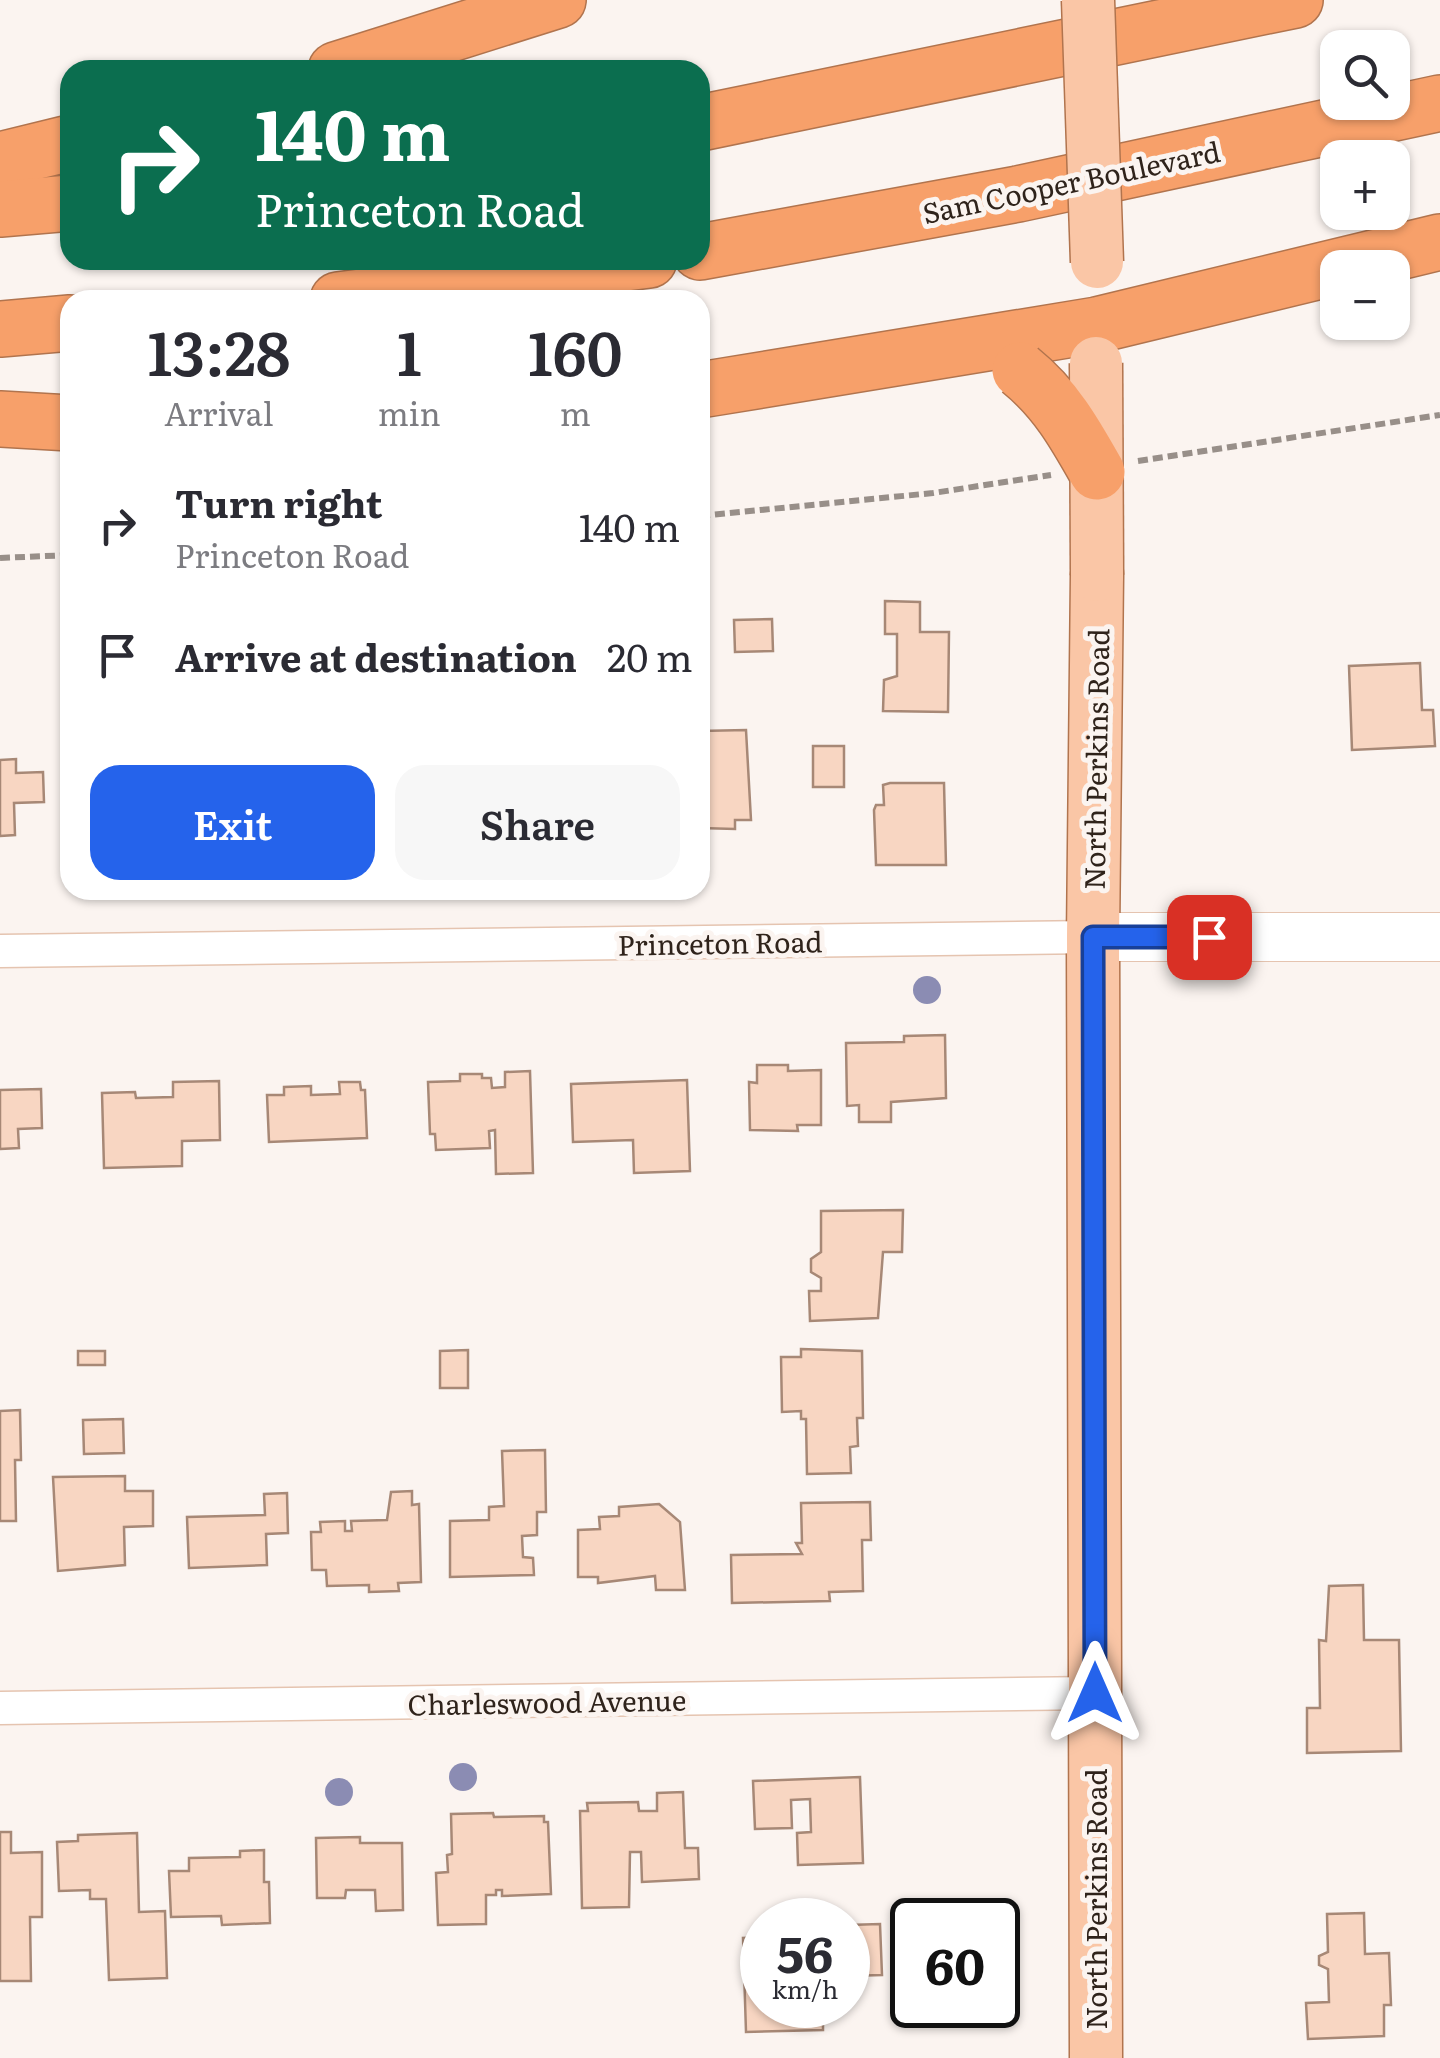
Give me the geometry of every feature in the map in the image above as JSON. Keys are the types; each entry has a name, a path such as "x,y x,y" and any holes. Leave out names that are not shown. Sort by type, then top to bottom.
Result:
{"highway":[{"path":"368,60 558,0"},
{"path":"1036,54 1196,0"},
{"path":"710,121 1296,0"},
{"name":"Sam Cooper Boulevard","path":"710,250 1018,194 1440,103"},
{"path":"0,160 60,145"},
{"path":"0,209 60,204"},
{"path":"710,388 962,347 1096,344 1440,242"},
{"path":"416,290 571,270"},
{"path":"0,329 60,324"},
{"path":"962,347 1020,370 1043,389 1064,414 1097,472"},
{"path":"0,419 60,422"}],"main road":[{"name":"North Perkins Road","path":"1088,0 1097,262 1093,937 1096,2058"}],"street":[{"name":"Princeton Road","path":"0,950 1440,936"},
{"name":"Charleswood Avenue","path":"0,1708 1095,1693"}],"path":[{"path":"0,558 60,555"}],"building":[{"path":"885,601 920,602 920,632 949,632 948,712 883,711 884,680 897,676 897,634 885,634"},
{"path":"772,619 773,651 735,652 734,620"},
{"path":"1420,663 1422,710 1433,710 1435,746 1352,750 1349,666"},
{"path":"746,730 751,820 735,820 735,829 710,828 710,731"},
{"path":"813,746 844,746 844,787 813,787"},
{"path":"16,759 16,773 43,772 44,802 14,803 15,835 0,836 0,760"},
{"path":"944,783 946,865 876,865 874,810 876,805 884,805 883,785"},
{"path":"945,1035 946,1098 891,1102 891,1122 859,1122 859,1105 847,1106 846,1043 904,1042 904,1036"},
{"path":"757,1065 788,1065 788,1071 821,1070 821,1125 797,1125 798,1131 750,1130 749,1082 757,1083"},
{"path":"530,1071 533,1173 496,1174 495,1130 489,1131 490,1148 436,1150 435,1134 430,1134 428,1082 460,1081 460,1074 482,1074 482,1078 491,1078 492,1088 505,1087 505,1072"},
{"path":"687,1080 690,1171 634,1173 633,1140 573,1142 571,1084"},
{"path":"219,1081 220,1140 182,1141 182,1166 104,1168 102,1093 135,1092 136,1098 173,1097 173,1082"},
{"path":"339,1082 360,1082 361,1090 365,1090 367,1138 269,1142 267,1095 284,1095 284,1087 311,1086 311,1095 340,1094"},
{"path":"41,1089 42,1128 18,1129 19,1148 0,1149 0,1090"},
{"path":"903,1210 902,1252 883,1252 878,1318 810,1321 809,1291 821,1291 821,1278 811,1272 811,1259 821,1252 821,1211"},
{"path":"801,1349 862,1351 863,1418 857,1418 858,1446 850,1447 851,1473 807,1474 806,1419 801,1419 801,1411 782,1412 781,1357 801,1357"},
{"path":"468,1350 468,1388 440,1388 440,1351"},
{"path":"78,1351 105,1351 105,1365 78,1365"},
{"path":"20,1410 21,1460 15,1460 16,1521 0,1521 0,1411"},
{"path":"123,1419 124,1453 84,1454 83,1420"},
{"path":"545,1450 546,1512 537,1512 537,1535 522,1536 523,1557 533,1558 534,1575 450,1577 450,1521 489,1520 489,1507 504,1506 502,1451"},
{"path":"125,1476 125,1491 153,1491 153,1526 124,1527 125,1565 58,1571 53,1477"},
{"path":"412,1491 412,1505 419,1504 421,1582 398,1583 399,1591 369,1592 369,1585 327,1586 326,1570 312,1570 311,1532 321,1532 320,1522 345,1521 345,1531 352,1531 351,1521 387,1520 391,1492"},
{"path":"287,1493 288,1533 266,1534 267,1565 189,1568 187,1517 265,1515 264,1494"},
{"path":"870,1502 871,1540 862,1540 863,1591 829,1592 830,1601 732,1603 731,1555 802,1554 796,1543 802,1543 801,1503"},
{"path":"659,1504 680,1522 685,1590 656,1590 655,1576 598,1583 598,1577 578,1577 578,1530 600,1529 599,1517 619,1516 619,1507"},
{"path":"1363,1585 1364,1640 1399,1640 1401,1751 1307,1753 1307,1708 1320,1708 1319,1640 1326,1641 1329,1586"},
{"path":"860,1777 863,1863 798,1865 797,1833 811,1832 810,1799 791,1800 792,1828 755,1829 753,1781"},
{"path":"683,1792 685,1848 698,1848 699,1879 642,1882 641,1852 630,1852 629,1907 582,1908 580,1811 588,1811 587,1803 638,1802 639,1811 657,1811 657,1793"},
{"path":"493,1813 494,1817 544,1816 544,1822 548,1822 551,1894 502,1896 502,1890 496,1890 496,1895 486,1895 486,1924 438,1925 436,1873 448,1872 447,1855 452,1854 451,1814"},
{"path":"0,1832 11,1832 11,1853 42,1852 42,1917 30,1917 31,1981 0,1981"},
{"path":"137,1833 139,1912 165,1911 167,1978 109,1980 106,1899 90,1899 90,1890 59,1891 57,1842 78,1841 78,1835"},
{"path":"360,1837 360,1843 402,1843 403,1910 376,1911 375,1890 346,1890 345,1898 317,1898 316,1838"},
{"path":"264,1850 270,1923 222,1925 221,1916 171,1917 169,1871 189,1871 189,1858 240,1857 240,1851"},
{"path":"1364,1913 1365,1954 1389,1953 1391,2005 1384,2005 1384,2036 1308,2039 1306,2003 1329,2002 1328,1969 1319,1965 1319,1956 1328,1952 1327,1914"},
{"path":"870,1924 880,1924 882,1975 870,1975"},
{"path":"746,2028 823,2028 823,2030 746,2032"}],"route":[{"path":"1095,1693 1093,937 1209,937"}]}
